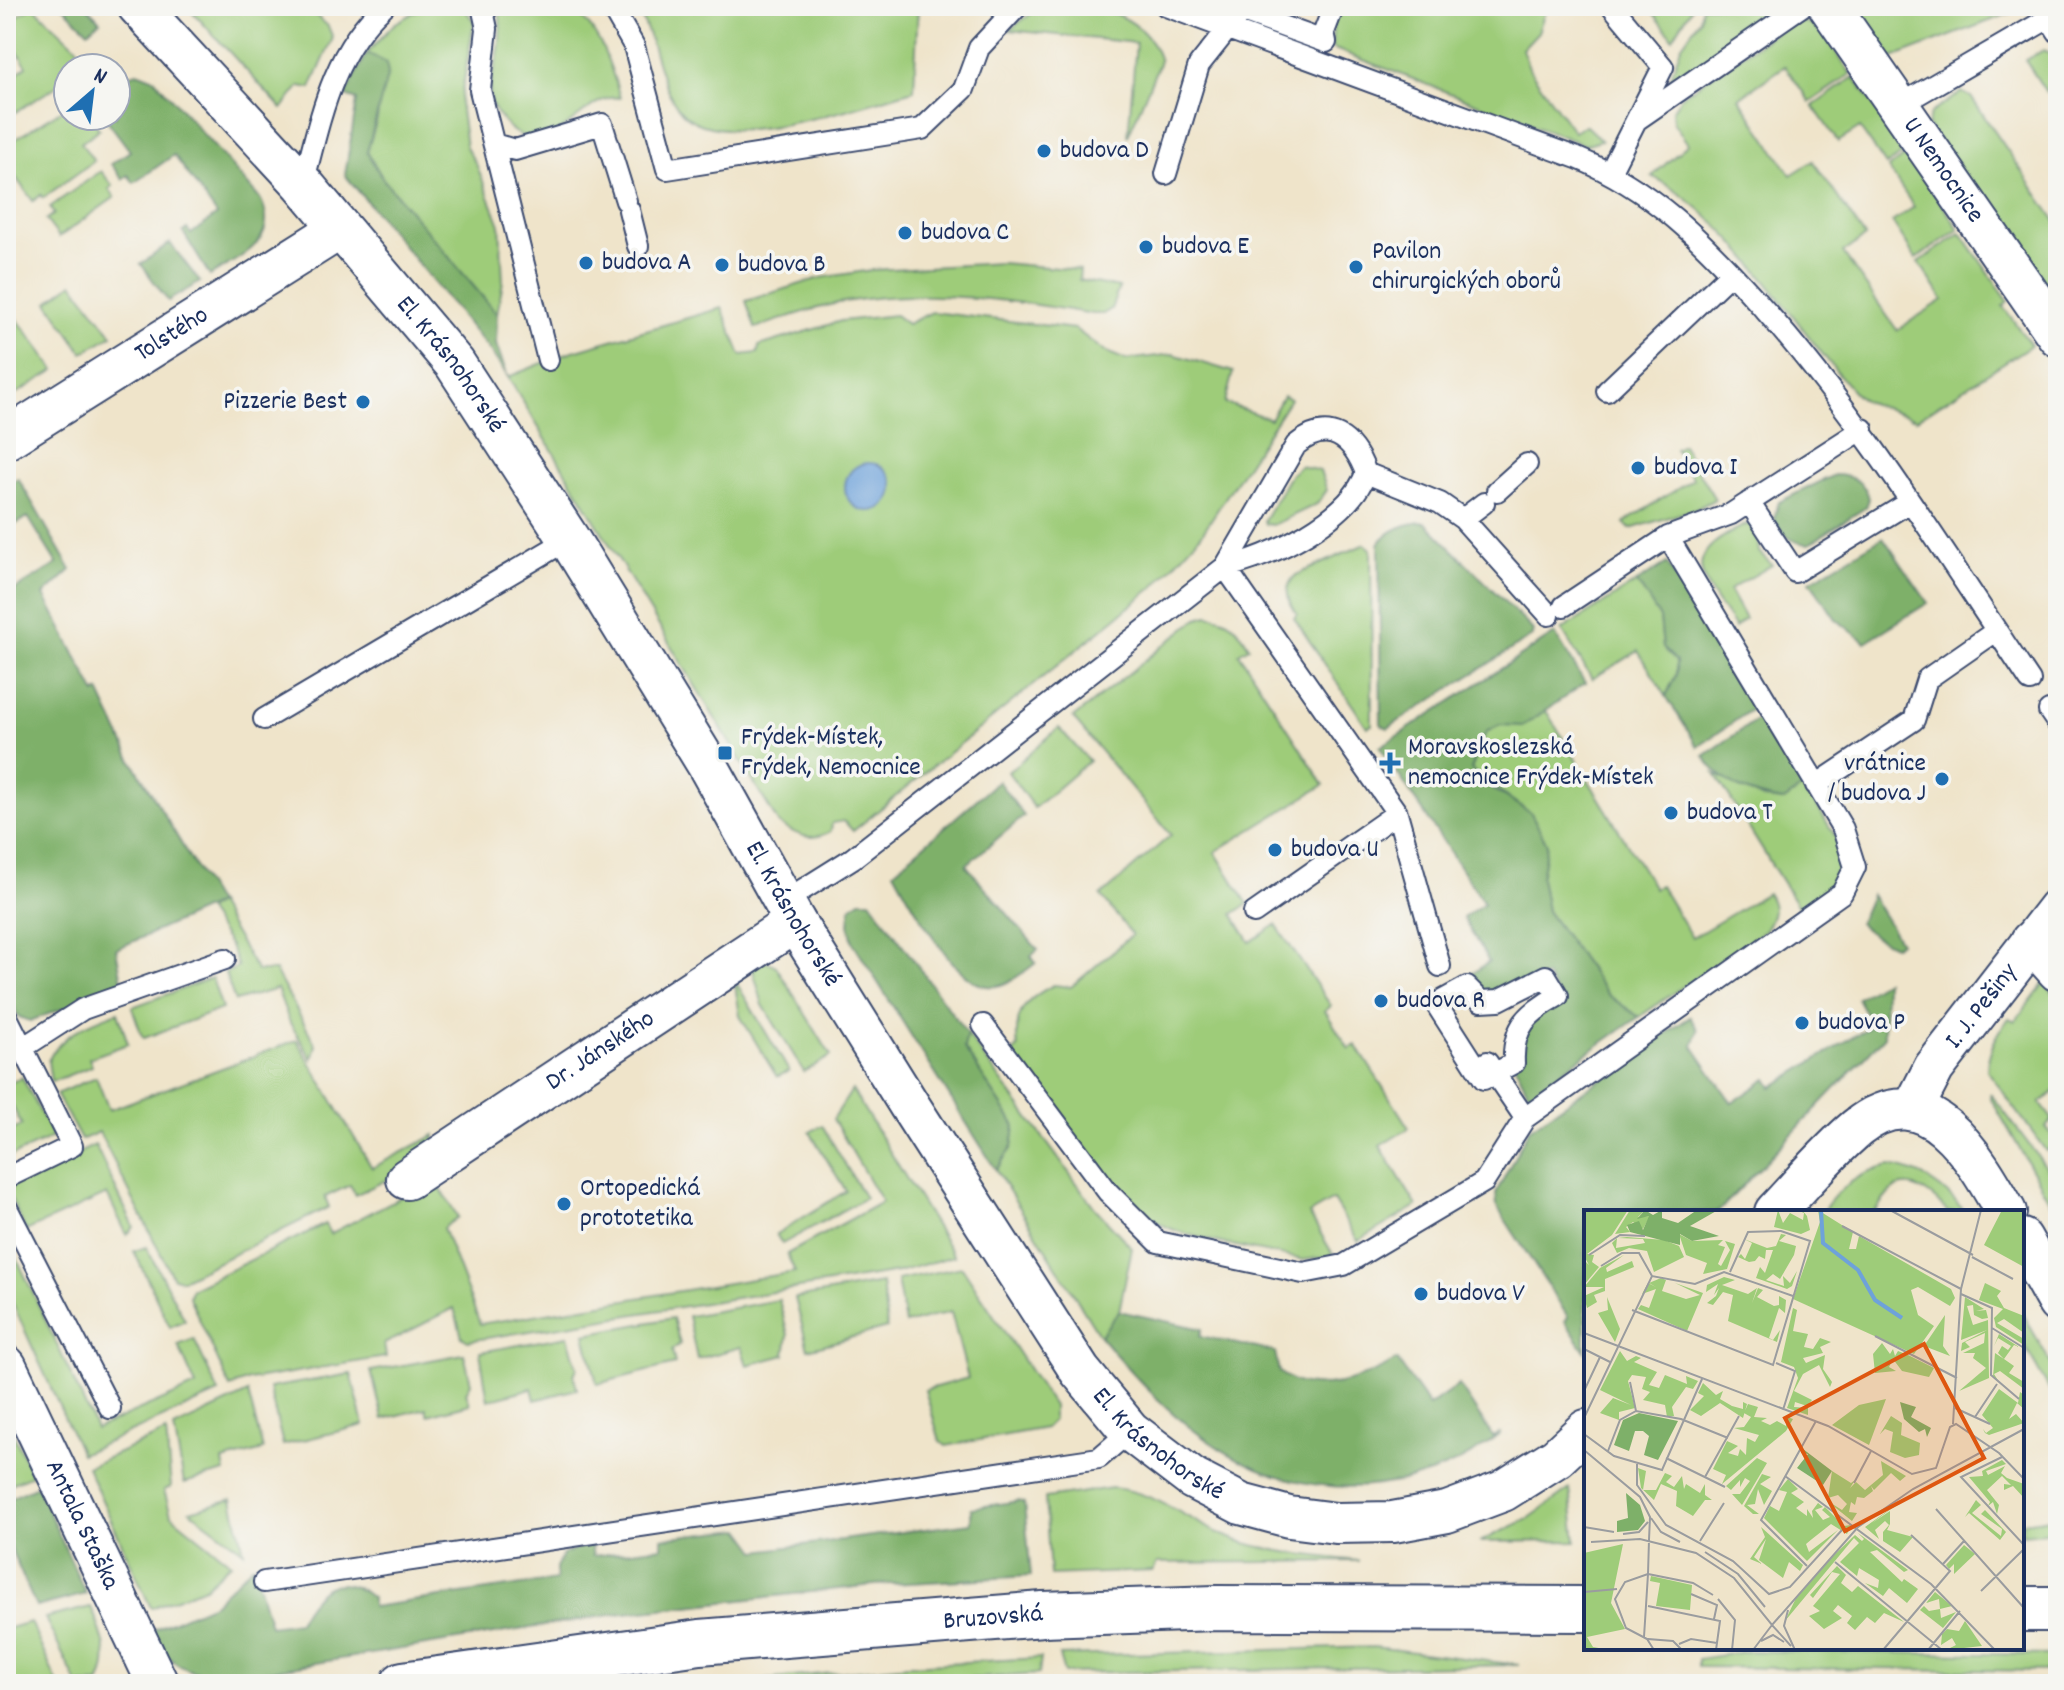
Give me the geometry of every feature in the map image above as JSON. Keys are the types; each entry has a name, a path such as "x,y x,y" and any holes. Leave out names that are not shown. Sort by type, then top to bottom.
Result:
{"main road":[{"name":"Bruzovská","path":"403,1684 700,1642 1043,1614 1215,1608 1584,1609"},
{"path":"2024,1609 2058,1609"}],"street":[{"name":"El. Krásnohorské","path":"138,6 303,184 338,230 455,364 569,539 707,764 789,912 1080,1371 1130,1431 1193,1479 1241,1504 1289,1517 1336,1523 1393,1522 1447,1512 1503,1491 1557,1457 1584,1432"},
{"name":"U Nemocnice","path":"1829,6 2058,336"},
{"name":"Tolstého","path":"6,439 338,230"},
{"name":"I. J. Pešiny","path":"1913,1109 1934,1068 2058,908"},
{"name":"Dr. Jánského","path":"407,1179 789,912"},
{"path":"2031,941 2058,971"},
{"path":"1777,1210 1858,1127 1880,1115 1913,1109 1935,1118 1951,1131 1990,1182 2005,1210"},
{"path":"2024,1243 2058,1303"},
{"name":"Antala Staška","path":"6,1366 158,1684"}],"lane":[{"path":"303,184 328,92 352,41 384,6"},
{"path":"482,6 487,29 480,90 548,360"},
{"path":"611,6 634,46 667,169 922,129 964,89 979,48 1018,6"},
{"path":"1166,6 1236,12 1326,42 1324,32 1334,6"},
{"path":"1610,172 1663,67 1612,6"},
{"path":"1638,119 1802,6"},
{"path":"1236,12 1610,172 1681,220 1792,340 1863,429 2030,681"},
{"path":"1166,174 1199,65 1236,12"},
{"path":"1898,106 2055,20"},
{"path":"494,144 515,150 602,124 638,246"},
{"path":"1607,391 1731,273"},
{"path":"789,912 853,858 1225,567 1296,445 1312,432 1333,432 1358,452 1366,473 1440,503 1463,519 1557,610 1668,537 1731,514 1863,429"},
{"path":"1463,519 1527,464"},
{"path":"1225,567 1249,562 1293,542 1351,500 1366,473"},
{"path":"1749,502 1795,572 1910,502"},
{"path":"983,1025 1108,1192 1158,1242 1303,1273 1344,1265 1484,1182 1525,1118 1842,893 1855,867 1843,829 1668,537"},
{"path":"264,719 569,539"},
{"path":"1225,567 1397,813 1440,966"},
{"path":"1816,785 1914,720 1927,679 1996,631"},
{"path":"1254,913 1397,813"},
{"path":"24,1047 83,1009 225,959"},
{"path":"1546,976 1558,996 1532,1010 1517,1028 1514,1063 1494,1073 1484,1079 1436,1004 1467,987 1481,1001 1499,1000 1546,976"},
{"path":"1454,1006 1525,1118"},
{"path":"6,1015 72,1146 6,1178"},
{"path":"6,1206 110,1408"},
{"path":"264,1582 1099,1458 1130,1431"}],"green space":[{"path":"33,6 82,52 52,52 52,89 6,118 6,81 27,66 6,35 6,24"},
{"path":"62,6 86,6 100,21 88,31"},
{"path":"187,6 305,6 328,26 333,38 311,88 300,86 282,109"},
{"path":"425,6 463,6 474,22 460,103 466,147 477,166 500,225 503,281 497,314 383,179 367,152 377,119 386,63 367,53 394,24"},
{"path":"499,6 568,6 579,14 596,35 620,98 596,104 548,136 535,138 512,130 495,111 490,96 500,43"},
{"path":"634,6 918,6 914,90 792,123 726,129 700,124 681,111 672,99 642,18"},
{"path":"1059,6 1091,8 1120,16 1133,23 1153,45 1160,61 1128,136 1136,43 1009,30 1032,13"},
{"path":"1334,6 1547,6 1538,32 1522,49 1530,70 1574,132 1585,125 1601,140 1585,145 1332,48"},
{"path":"1648,6 1693,6 1673,38"},
{"path":"1702,6 1774,6 1780,14 1666,91 1681,46 1700,19"},
{"path":"1851,6 2029,6 1890,59"},
{"path":"1795,19 1819,27 1851,74 1810,102 1785,66 1739,98 1791,175 1813,161 1865,237 1843,253 1897,330 1943,300 1919,262 1961,233 2008,301 2003,306 2031,345 1917,419 1864,401 1855,393 1738,247 1684,197 1652,176 1688,144 1673,122 1672,111 1682,96"},
{"path":"2044,50 2058,57 2058,84 2046,92 2025,60"},
{"path":"367,53 386,63 388,73 367,152 383,179 497,314 496,344 508,377 491,352 345,175 357,100 345,96"},
{"path":"137,72 155,79 261,200 266,226 261,237 244,254 210,276 183,232 187,229 191,234 217,215 174,155 134,183 128,175 122,179 111,164 130,151 116,132 132,132 132,74"},
{"path":"1854,77 1905,151 1886,165 1860,128 1838,142 1813,106"},
{"path":"1962,92 1971,97 2058,224 2058,319 1927,124 1931,113"},
{"path":"52,116 52,132 95,132 81,143 94,161 43,198 41,195 33,201 11,171 6,174 6,145"},
{"path":"1907,154 1959,229 1916,259 1892,222 1914,207 1888,168"},
{"path":"101,171 113,186 109,189 115,197 59,237 46,220 54,214 50,207"},
{"path":"170,243 200,282 168,301 141,264"},
{"path":"1001,263 1080,270 1079,280 1119,288 1111,309 1103,314 1000,300 906,296 833,304 755,328 746,301 820,278 872,270"},
{"path":"73,283 112,335 83,353 48,302"},
{"path":"6,304 55,370 6,400"},
{"path":"722,308 741,355 758,353 759,346 841,321 895,315 907,324 932,312 1075,329 1104,351 1126,360 1173,354 1233,372 1225,403 1270,419 1283,396 1290,399 1201,535 1155,586 853,831 844,821 832,823 831,831 824,835 804,836 779,824 508,377 570,352"},
{"path":"1682,445 1715,499 1696,509 1630,529 1624,523 1693,479 1675,449"},
{"path":"1300,466 1320,471 1327,490 1317,504 1273,525 1265,524 1264,520 1291,474"},
{"path":"1834,475 1852,478 1865,488 1869,499 1866,507 1809,544 1787,537 1774,518 1779,502"},
{"path":"18,478 71,570 44,595 96,694 99,691 130,757 217,904 116,949 123,986 30,1021 19,1017 6,994 6,595 57,564 28,517 6,530 6,485"},
{"path":"1425,522 1533,630 1532,636 1388,728 1381,724 1379,544 1399,528"},
{"path":"1748,524 1757,530 1759,552 1772,565 1729,590 1745,619 1735,628 1712,594 1701,568 1703,557 1711,546"},
{"path":"1883,537 1928,603 1865,642 1836,619 1810,581"},
{"path":"1365,544 1371,549 1372,725 1367,727 1294,618 1297,614 1288,590 1296,575"},
{"path":"1667,563 1756,706 1698,747 1666,696 1676,675 1676,661 1663,648 1660,618 1637,582"},
{"path":"1637,582 1660,618 1663,648 1676,661 1676,675 1666,696 1638,651 1592,679 1562,630"},
{"path":"1208,615 1228,621 1241,634 1249,647 1239,653 1324,785 1215,852 1248,904 1233,914 1250,942 1276,925 1331,1006 1325,1011 1349,1049 1356,1045 1409,1128 1380,1146 1417,1206 1358,1241 1333,1200 1309,1214 1334,1256 1303,1260 1188,1234 1150,1217 1106,1177 1012,1054 1018,1048 1019,1018 1028,1003 1054,985 1071,987 1132,935 1101,896 1171,835 1073,718 1198,618"},
{"path":"1555,634 1585,683 1523,726 1500,725 1486,732 1471,769 1491,788 1531,813 1547,844 1541,878 1547,911 1608,995 1639,1017 1529,1094 1514,1063 1517,1028 1558,996 1546,976 1499,1000 1462,980 1489,962 1463,918 1484,903 1380,747"},
{"path":"1545,709 1654,888 1660,885 1692,938 1767,893 1772,903 1772,916 1765,930 1639,1017 1608,995 1547,911 1541,878 1547,844 1531,814 1471,770 1486,732 1500,725 1523,725"},
{"path":"1762,716 1805,786 1784,801 1738,788 1719,774 1704,756"},
{"path":"1059,728 1089,761 1034,808 1008,772"},
{"path":"1715,774 1763,799 1784,801 1805,786 1846,854 1842,874 1833,889 1802,913"},
{"path":"998,781 1024,816 966,865 1038,950 1031,956 1036,963 1019,975 1000,985 986,986 973,981 947,955 921,919 894,871"},
{"path":"1871,895 1900,942 1894,946 1875,937 1859,923"},
{"path":"860,900 870,900 967,1034 964,1048 1015,1126 1012,1147 996,1170 853,943 849,924 851,907"},
{"path":"217,904 257,971 275,971 316,1045 312,1059 290,1023 277,989 235,1001 225,973 238,967 230,946 206,910"},
{"path":"764,960 776,966 831,1056 804,1072 763,1005 752,967"},
{"path":"212,978 222,1009 144,1038 142,1036 132,1007"},
{"path":"734,979 789,1071 777,1077 740,1016"},
{"path":"1885,981 1884,1037 1720,1210 1584,1210 1584,1350 1565,1321 1568,1317 1497,1207 1496,1193 1529,1129 1690,1017 1698,1030 1693,1046 1732,1103 1767,1079 1772,1087 1872,1025 1857,998"},
{"path":"2045,982 2058,999 2058,1089 2040,1103 2053,1120 2046,1127 2058,1142 2046,1151 1987,1070 1991,1049 2001,1030 2009,1018 2015,1021"},
{"path":"118,1012 128,1044 89,1058 92,1066 51,1082 48,1061 61,1043 87,1025"},
{"path":"967,1034 1095,1208 1132,1248 1119,1311 1100,1336 996,1170 1012,1147 1015,1126 964,1048"},
{"path":"297,1040 372,1168 435,1135 435,1141 391,1178 355,1195 350,1185 325,1197 329,1207 182,1280 173,1278 99,1132 81,1140 56,1094 96,1077 109,1110"},
{"path":"22,1077 53,1137 6,1159 6,1134 22,1125 6,1094 6,1085"},
{"path":"852,1090 954,1256 898,1272 468,1341 462,1337 454,1308 384,1344 386,1357 249,1380 230,1387 189,1297 191,1289 325,1224 330,1234 435,1179 458,1217 443,1228 480,1324 795,1272 787,1254 882,1202 833,1119"},
{"path":"1990,1093 2058,1183 2058,1216 1991,1099"},
{"path":"822,1125 865,1198 782,1244 776,1234 846,1191 810,1132"},
{"path":"95,1145 134,1227 127,1235 107,1194 26,1231 10,1197 13,1184"},
{"path":"1889,1166 1912,1172 1932,1182 1963,1210 1945,1210 1918,1188 1903,1186 1890,1192 1876,1210 1824,1210 1835,1195 1868,1173"},
{"path":"6,1235 96,1429 196,1386 178,1345 194,1339 219,1393 81,1454 6,1289"},
{"path":"146,1247 185,1320 170,1327 134,1251"},
{"path":"962,1267 1053,1406 1053,1420 1045,1428 946,1446 940,1441 925,1390 968,1378 951,1312 905,1324 897,1280"},
{"path":"882,1283 887,1328 808,1349 795,1298"},
{"path":"779,1300 788,1335 785,1355 747,1365 741,1347 697,1359 688,1316"},
{"path":"1119,1311 1202,1329 1200,1336 1275,1352 1279,1372 1307,1384 1322,1385 1354,1379 1397,1360 1429,1406 1459,1385 1493,1437 1501,1433 1474,1453 1444,1468 1413,1479 1379,1485 1335,1487 1294,1480 1256,1468 1188,1426 1157,1399 1100,1336"},
{"path":"2024,1316 2058,1376 2058,1405 2024,1346"},
{"path":"673,1318 680,1344 672,1350 675,1364 597,1384 585,1334"},
{"path":"568,1336 577,1368 574,1375 577,1389 535,1400 532,1388 488,1400 480,1352"},
{"path":"464,1354 471,1383 466,1392 470,1404 428,1415 426,1408 383,1419 371,1371"},
{"path":"351,1374 364,1425 283,1445 269,1388"},
{"path":"248,1393 263,1450 223,1461 225,1472 184,1483 174,1428"},
{"path":"6,1418 32,1475 6,1486"},
{"path":"166,1432 171,1487 164,1490 171,1515 231,1563 205,1587 151,1608 87,1467"},
{"path":"37,1486 86,1594 36,1607 6,1538 6,1500"},
{"path":"1112,1488 1157,1500 1241,1542 1291,1553 1359,1561 1157,1563 1153,1571 1050,1575 1045,1498"},
{"path":"1570,1489 1576,1541 1479,1542 1528,1519"},
{"path":"232,1499 244,1551 190,1511"},
{"path":"1019,1501 1024,1503 1031,1576 874,1585 616,1614 242,1675 211,1675 187,1669 167,1656 148,1632 213,1604 253,1565 270,1626 298,1622 320,1592 338,1584 360,1589 372,1598 372,1607 556,1580 556,1568 563,1554 591,1545 593,1556 662,1547 662,1538 741,1529 757,1551 971,1523 971,1508"},
{"path":"2058,1517 2058,1531 2024,1534 2024,1522"},
{"path":"91,1607 102,1635 105,1664 99,1684 77,1684 45,1618"},
{"path":"30,1622 58,1684 6,1684 6,1629"},
{"path":"1374,1647 1519,1665 1064,1673 1059,1656"},
{"path":"1749,1651 2058,1655 2058,1671 1698,1667 1698,1659"},
{"path":"1041,1658 1039,1674 888,1684 726,1684 908,1665"},
{"path":"1296,1683 1573,1684 1265,1684"}],"water":[{"path":"869,463 886,470 893,487 886,504 869,511 852,504 845,487 852,470"}],"place":[{"name":"budova D","path":"1044,151"},
{"name":"budova C","path":"905,233"},
{"name":"budova E","path":"1146,247"},
{"name":"budova A","path":"586,263"},
{"name":"budova B","path":"722,265"},
{"name":"Pavilon chirurgických oborů","path":"1356,267"},
{"name":"Pizzerie Best","path":"363,402"},
{"name":"budova I","path":"1638,468"},
{"name":"Frýdek-Místek, Frýdek, Nemocnice","path":"725,753"},
{"name":"Moravskoslezská nemocnice Frýdek-Místek","path":"1390,763"},
{"name":"vrátnice / budova J","path":"1942,779"},
{"name":"budova T","path":"1671,813"},
{"name":"budova U","path":"1275,850"},
{"name":"budova R","path":"1381,1001"},
{"name":"budova P","path":"1802,1023"},
{"name":"Ortopedická prototetika","path":"564,1204"},
{"name":"budova V","path":"1421,1294"}]}
